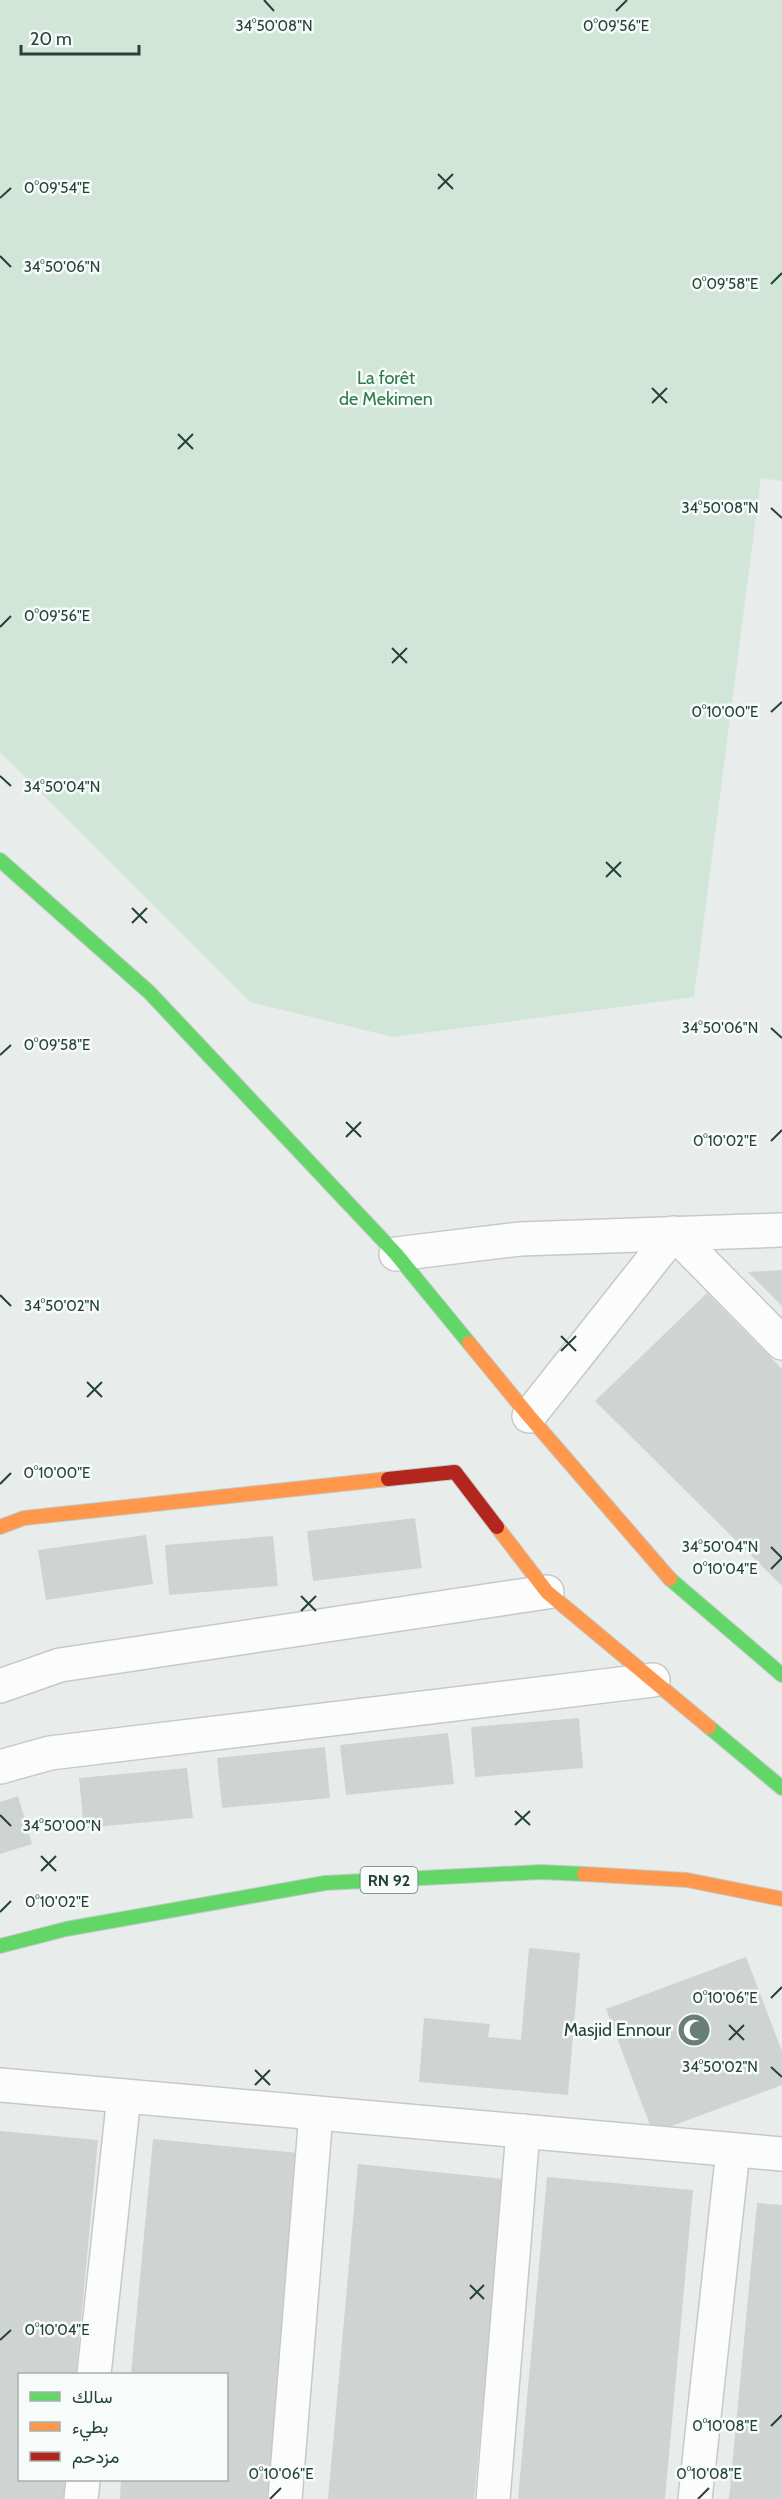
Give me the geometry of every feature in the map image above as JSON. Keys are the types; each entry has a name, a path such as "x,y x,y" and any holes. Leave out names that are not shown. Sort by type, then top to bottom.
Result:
{"street":[{"path":"0,860 149,992 396,1254 529,1416 668,1577 782,1675"},
{"path":"396,1254 520,1239 782,1230"},
{"path":"674,1233 782,1343"},
{"path":"529,1416 674,1233"},
{"path":"0,1527 24,1518 455,1472 547,1592 782,1788"},
{"path":"0,1686 60,1665 547,1592"},
{"path":"0,1767 51,1753 653,1680"},
{"name":"RN 92","path":"0,1946 66,1929 325,1883 541,1872 687,1880 782,1899"},
{"path":"0,2085 782,2154"},
{"path":"94,2373 124,2096"},
{"path":"285,2499 316,2113"},
{"path":"493,2499 523,2131"},
{"path":"695,2499 733,2150"},
{"path":"81,2499 83,2481"}],"green space":[{"name":"La forêt de Mekimen","path":"0,0 782,0 782,481 761,478 694,997 393,1037 250,1002 0,752"}],"building":[{"path":"782,1270 782,1306 748,1272"},
{"path":"707,1293 782,1369 782,1586 595,1401"},
{"path":"415,1518 422,1568 313,1581 307,1531"},
{"path":"146,1535 153,1584 46,1600 38,1550"},
{"path":"273,1536 278,1586 169,1595 165,1545"},
{"path":"579,1718 583,1768 475,1777 471,1727"},
{"path":"448,1733 454,1784 346,1795 340,1745"},
{"path":"325,1747 330,1798 222,1808 217,1758"},
{"path":"187,1768 193,1818 84,1828 79,1778"},
{"path":"18,1796 32,1844 0,1854 0,1802"},
{"path":"529,1948 580,1953 568,2095 419,2082 424,2018 490,2024 488,2037 521,2040"},
{"name":"Masjid Ennour","path":"746,1957 782,2051 782,2085 653,2133 606,2009"},
{"path":"0,2131 98,2140 76,2373 18,2373 18,2481 66,2481 65,2499 0,2499"},
{"path":"153,2139 299,2153 267,2499 120,2499 121,2481 228,2481 228,2373 131,2373"},
{"path":"358,2164 504,2179 474,2499 328,2499"},
{"path":"547,2177 693,2190 665,2499 518,2499"},
{"path":"757,2203 782,2205 782,2499 729,2499"}],"traffic: fast":[{"path":"0,860 149,992 396,1254 469,1343"},
{"path":"670,1579 782,1675"},
{"path":"709,1727 782,1788"},
{"path":"0,1946 66,1929 325,1883 541,1872 584,1874"}],"traffic: slow":[{"path":"469,1343 670,1579"},
{"path":"0,1527 24,1518 388,1479"},
{"path":"497,1527 547,1592 709,1727"},
{"path":"584,1874 687,1880 782,1899"}],"traffic: jam":[{"path":"388,1479 455,1472 497,1527"}],"place":[{"name":"Masjid Ennour","path":"694,2030"}]}
